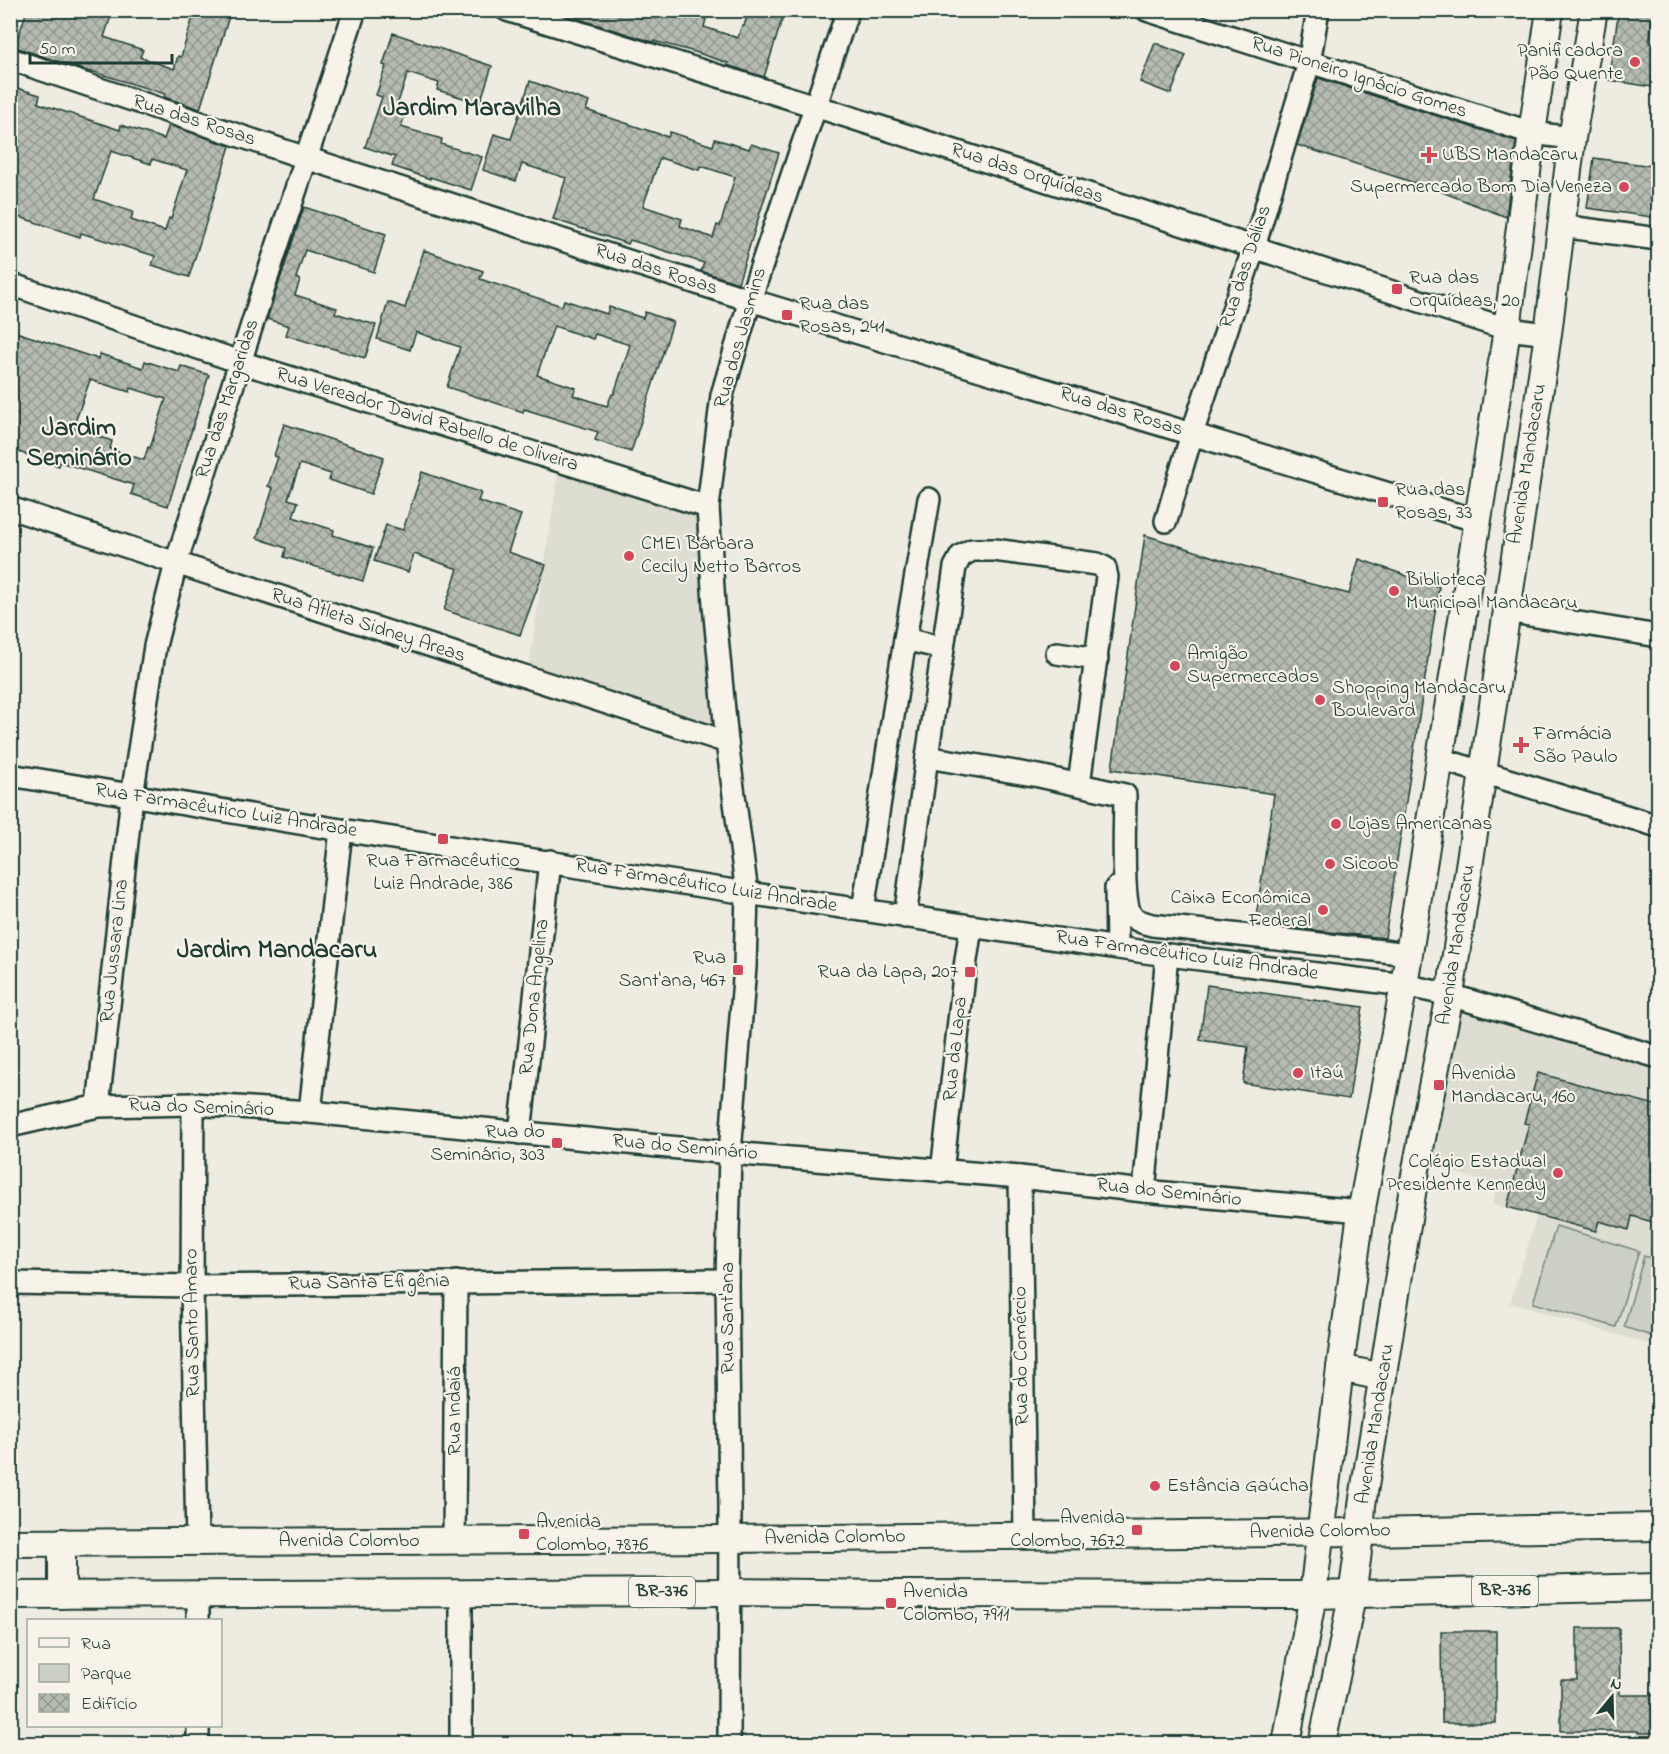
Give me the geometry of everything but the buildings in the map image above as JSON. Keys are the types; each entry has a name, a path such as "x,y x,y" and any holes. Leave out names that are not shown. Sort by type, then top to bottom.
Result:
{"main road":[{"name":"Avenida Mandacaru","path":"1286,1743 1313,1595 1361,1211 1404,985 1508,329 1550,10"},
{"name":"Avenida Mandacaru","path":"1322,1743 1347,1624 1361,1532 1362,1505 1416,1169 1450,995 1548,334 1572,138 1594,10"},
{"path":"1340,1368 1383,1377"},
{"name":"Avenida Colombo","path":"10,1543 730,1539 1659,1527"},
{"path":"62,1542 62,1595"},
{"name":"BR-376","path":"10,1595 730,1592 1313,1595 1659,1587"}],"street":[{"name":"Rua das Margaridas","path":"132,796 155,646 176,563 355,10"},
{"name":"Rua das Orquídeas","path":"507,10 815,106 1508,329 1548,334"},
{"name":"Rua dos Jasmins","path":"747,893 727,742 714,605 708,507 722,395 750,300 848,10"},
{"name":"Rua Pioneiro Ignácio Gomes","path":"1147,10 1532,133 1572,138"},
{"name":"Rua das Dálias","path":"1166,520 1254,247 1309,63 1318,10"},
{"name":"Rua das Rosas","path":"10,59 306,158 750,300 1478,521"},
{"path":"1561,226 1659,239"},
{"name":"Rua Vereador David Rabello de Oliveira","path":"10,284 240,362 708,507"},
{"path":"863,910 929,499"},
{"name":"Rua Atleta Sidney Areas","path":"10,508 727,742"},
{"path":"905,916 955,567 961,556 972,550 994,550 1097,564 1106,568 1107,577 1097,659 1079,784"},
{"path":"1506,611 1659,636"},
{"path":"905,639 943,648"},
{"path":"1057,653 1097,659"},
{"path":"927,757 1079,784 1125,795 1125,894 1131,914 1140,922 1409,954"},
{"path":"1440,759 1659,826"},
{"name":"Rua Farmacêutico Luiz Andrade","path":"10,776 341,830 971,927 1404,985 1450,995 1659,1057"},
{"path":"1115,792 1117,947"},
{"name":"Rua Jussara Lina","path":"98,1106 132,796"},
{"path":"310,1112 341,830"},
{"name":"Rua Dona Angelina","path":"520,1133 550,861"},
{"name":"Rua Sant'ana","path":"729,1743 730,1539 727,1280 730,1153 745,967 747,893"},
{"name":"Rua da Lapa","path":"942,1172 971,927"},
{"path":"1144,1191 1167,955"},
{"name":"Rua do Seminário","path":"10,1126 98,1106 193,1104 310,1112 730,1153 1020,1177 1361,1211"},
{"name":"Rua Santo Amaro","path":"193,1104 192,1286 197,1542"},
{"name":"Rua do Comércio","path":"1020,1177 1025,1535"},
{"name":"Rua Santa Efigênia","path":"10,1283 192,1286 727,1280"},
{"name":"Rua Indaiá","path":"454,1541 456,1282"},
{"path":"461,1593 461,1743"},
{"path":"198,1594 198,1619"},
{"path":"198,1727 198,1743"}],"shaded area":[{"name":"CMEI Bárbara Cecily Netto Barros","path":"560,461 708,507 727,742 527,678"},
{"name":"Colégio Estadual Presidente Kennedy","path":"1450,995 1658,1057 1658,1347 1510,1303 1537,1215 1492,1204 1497,1185 1418,1162"}],"green space":[{"path":"1556,1226 1639,1251 1616,1327 1533,1303"},
{"path":"1644,1256 1658,1260 1658,1338 1624,1327"}],"place":[{"name":"Panificadora Pão Quente","path":"1635,62"},
{"name":"UBS Mandacaru","path":"1429,155"},
{"name":"Supermercado Bom Dia Veneza","path":"1624,187"},
{"name":"Rua das Orquídeas, 20","path":"1397,289"},
{"name":"Rua das Rosas, 241","path":"787,315"},
{"name":"Rua das Rosas, 33","path":"1383,502"},
{"name":"CMEI Bárbara Cecily Netto Barros","path":"629,556"},
{"name":"Biblioteca Municipal Mandacaru","path":"1394,591"},
{"name":"Amigão Supermercados","path":"1175,666"},
{"name":"Shopping Mandacaru Boulevard","path":"1320,700"},
{"name":"Farmácia São Paulo","path":"1521,745"},
{"name":"Lojas Americanas","path":"1336,824"},
{"name":"Rua Farmacêutico Luiz Andrade, 386","path":"443,839"},
{"name":"Sicoob","path":"1330,864"},
{"name":"Caixa Econômica Federal","path":"1323,910"},
{"name":"Rua Sant'ana, 467","path":"738,970"},
{"name":"Rua da Lapa, 207","path":"970,972"},
{"name":"Itaú","path":"1298,1073"},
{"name":"Avenida Mandacaru, 160","path":"1439,1085"},
{"name":"Rua do Seminário, 303","path":"557,1143"},
{"name":"Colégio Estadual Presidente Kennedy","path":"1558,1173"},
{"name":"Estância Gaúcha","path":"1155,1486"},
{"name":"Avenida Colombo, 7672","path":"1137,1530"},
{"name":"Avenida Colombo, 7876","path":"524,1534"},
{"name":"Avenida Colombo, 7911","path":"891,1603"}],"district":[{"name":"Jardim Maravilha","path":"472,109"},
{"name":"Jardim Seminário","path":"79,444"},
{"name":"Jardim Mandacaru","path":"277,951"}]}
